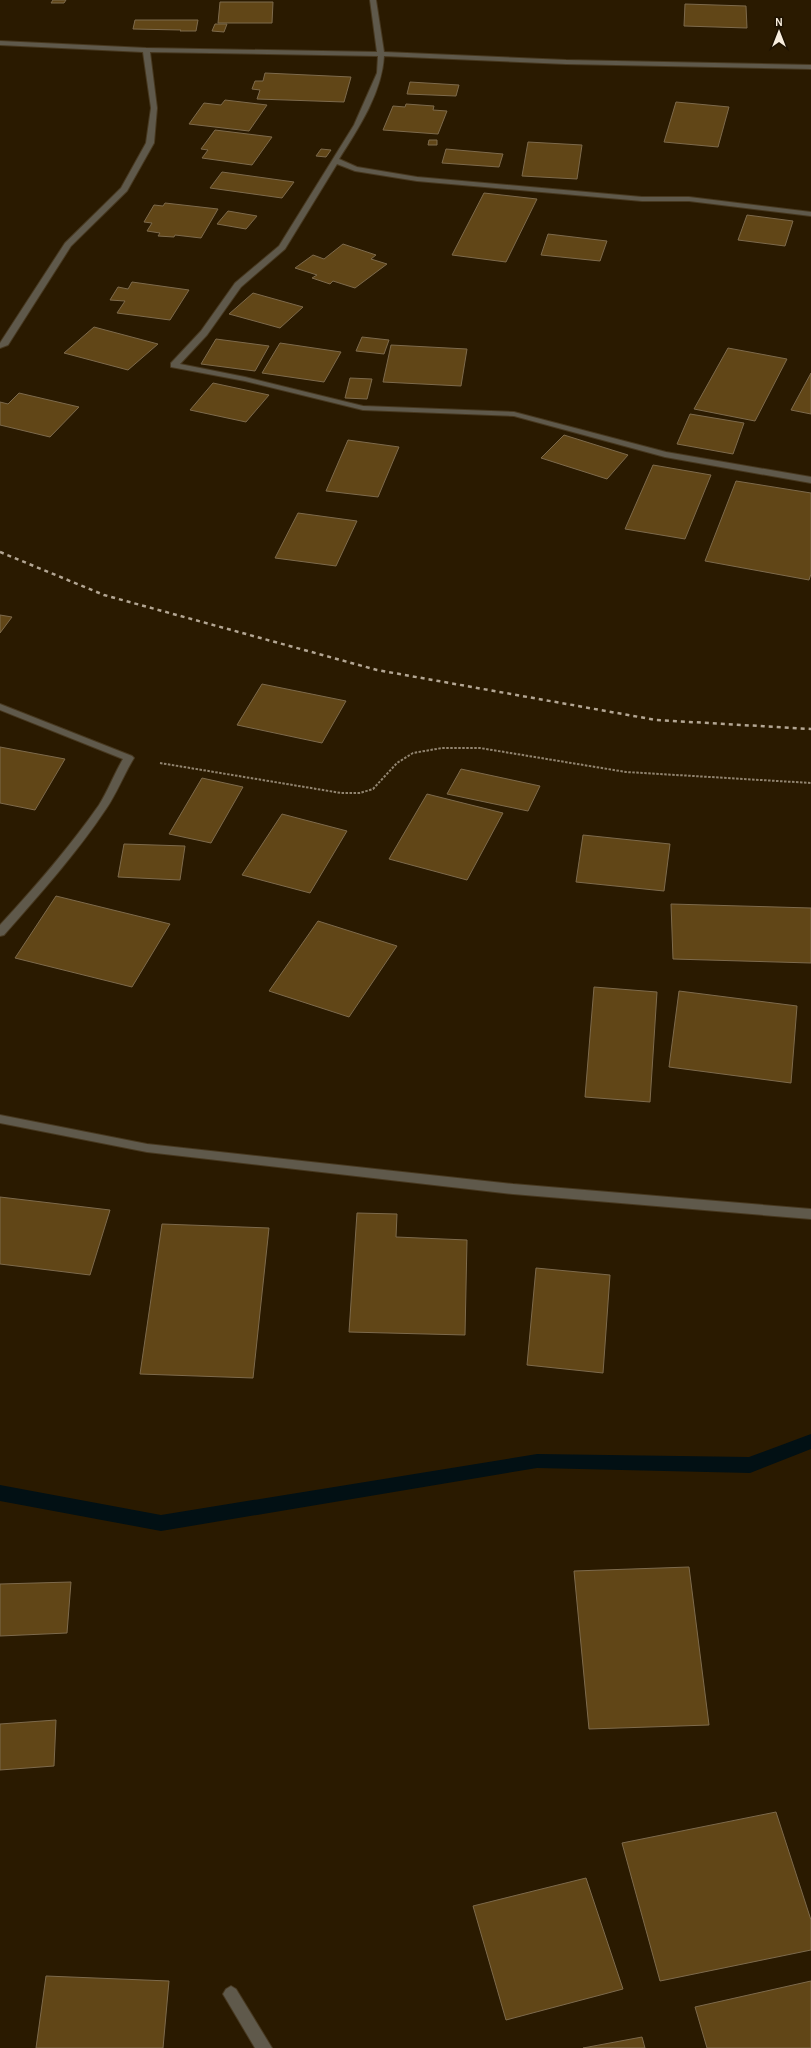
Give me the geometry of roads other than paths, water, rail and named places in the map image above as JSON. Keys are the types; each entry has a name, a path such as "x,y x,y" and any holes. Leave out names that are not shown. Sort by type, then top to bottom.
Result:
{"street":[{"path":"373,0 381,54 380,72 357,125 337,161 282,247 238,285 204,332 174,365 245,379 363,408 514,414 665,454 811,480"},
{"path":"0,42 146,50 381,54 566,62 811,66"},
{"path":"0,346 5,343 68,245 124,189 150,143 154,108 146,50"},
{"path":"337,161 355,169 417,179 642,199 689,199 811,214"},
{"path":"0,707 129,758 119,773 103,805 37,891 0,932"},
{"path":"0,1119 147,1148 513,1189 811,1214"},
{"path":"231,1994 264,2048"}],"waterway":[{"path":"0,1493 161,1523 537,1461 750,1465 811,1441"}],"railway":[{"path":"0,552 104,595 377,670 656,720 811,729"}]}
